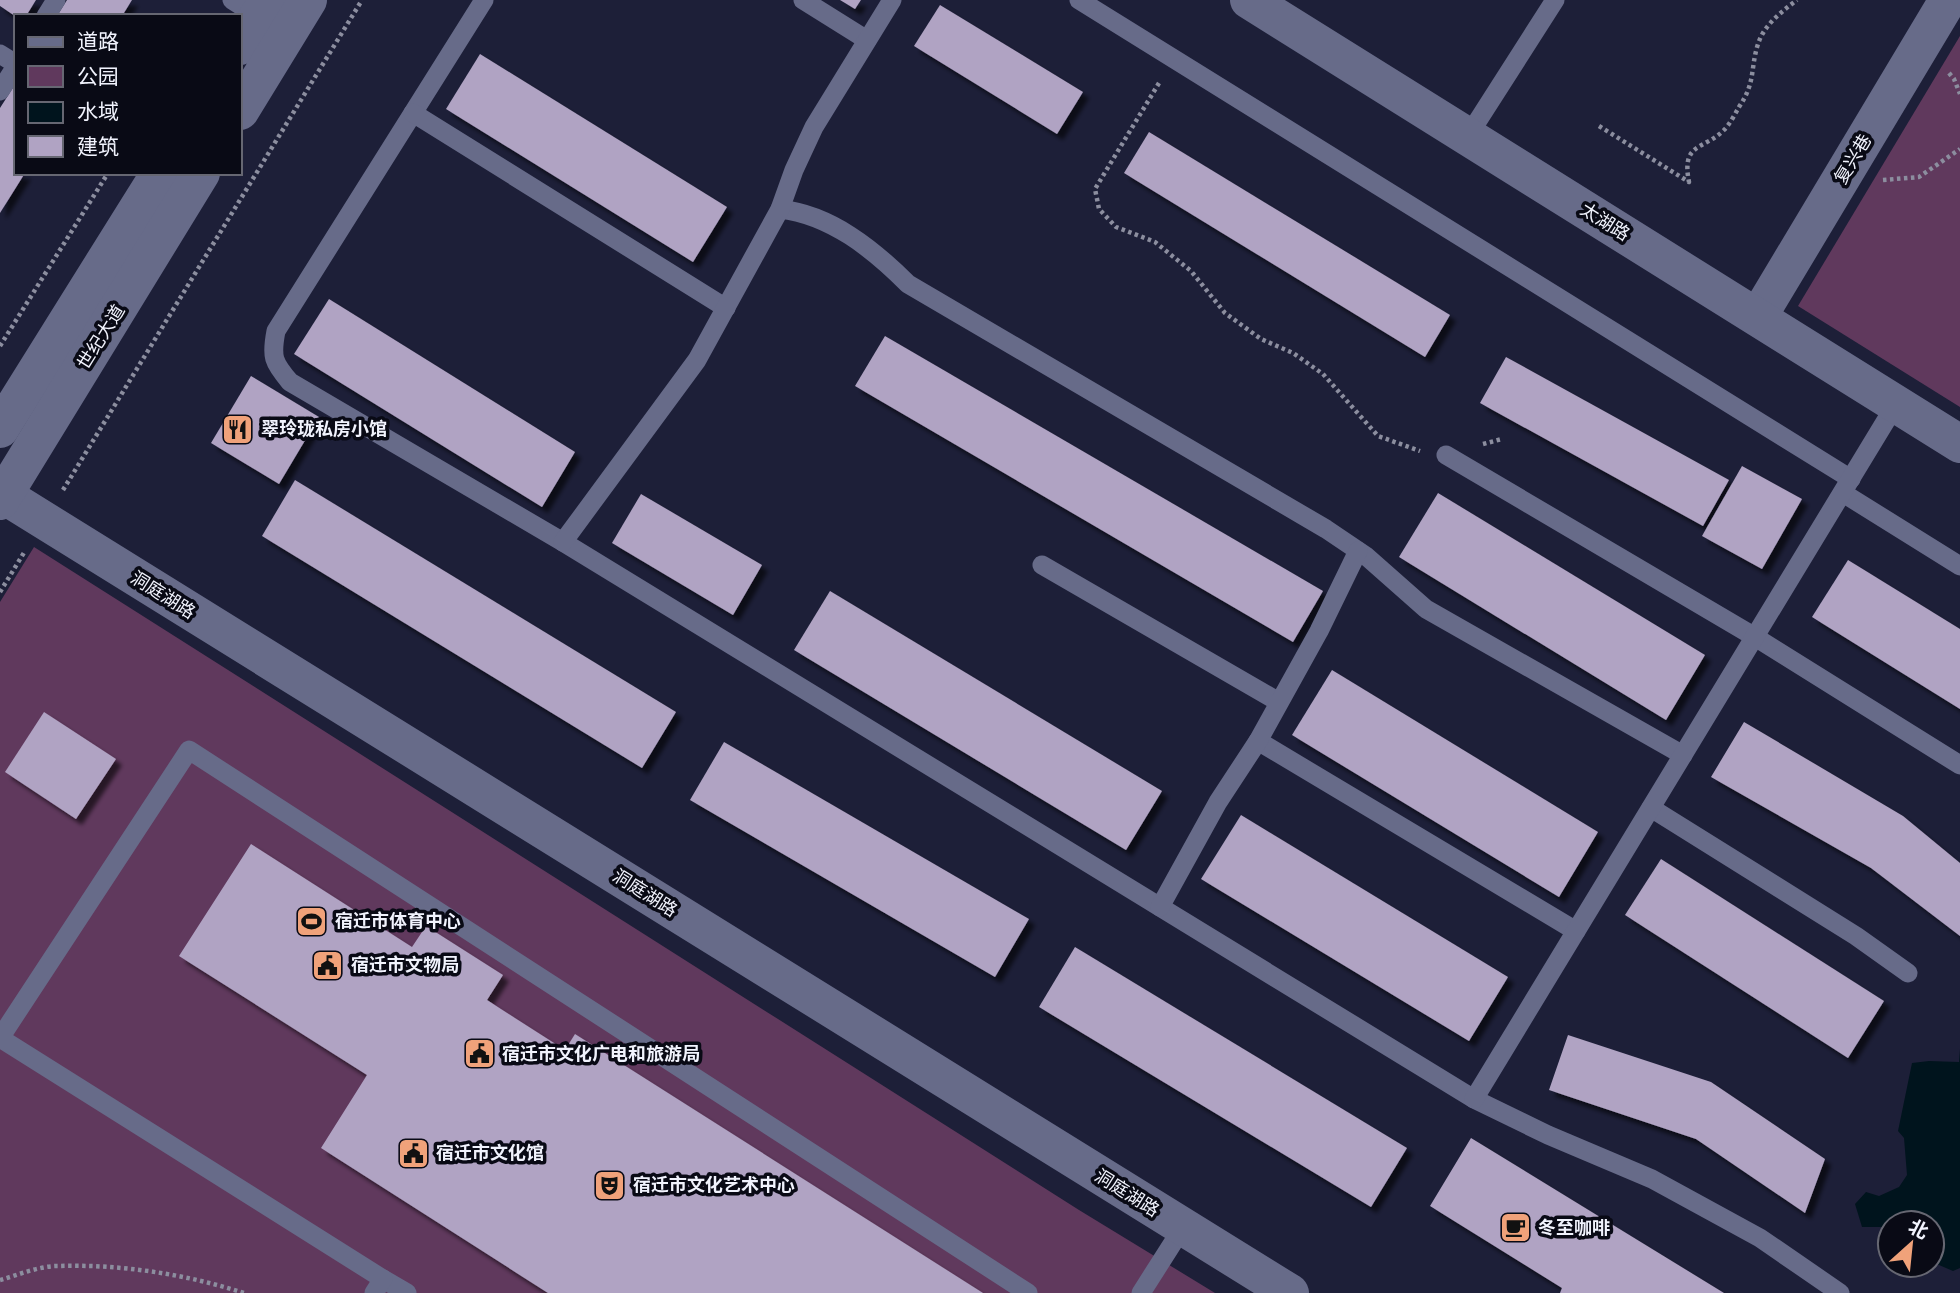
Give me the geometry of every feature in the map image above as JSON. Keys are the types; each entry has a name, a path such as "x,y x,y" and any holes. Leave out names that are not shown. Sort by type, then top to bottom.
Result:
{"street":[{"path":"242,100 257,19 308,0"},
{"name":"太湖路","path":"1249,0 1960,444"},
{"name":"复兴巷","path":"1758,317 1948,0"},
{"name":"世纪大道","path":"0,429 159,175"},
{"name":"世纪大道","path":"1,497 200,175"},
{"name":"洞庭湖路","path":"1,497 44,521 1290,1293"}],"lane":[{"path":"484,0 276,331 273,348 275,363 290,382 563,542 1474,1099 1548,1135 1652,1179 1760,1238 1840,1293"},
{"path":"803,0 867,40"},
{"path":"563,542 697,360 780,209 814,127 892,0"},
{"path":"1079,0 1847,486 1960,566"},
{"path":"1468,136 1555,0"},
{"path":"0,91 14,68"},
{"path":"413,113 726,308"},
{"path":"780,209 798,211 833,225 878,254 908,284 1326,529 1357,551 1426,609 1683,754"},
{"path":"1474,1099 1896,404"},
{"path":"1446,455 1755,637 1960,765"},
{"path":"1160,907 1217,802 1258,741 1319,631 1357,551"},
{"path":"1042,565 1279,702"},
{"path":"1258,741 1576,931"},
{"path":"407,1293 379,1286 0,1038 189,750 1028,1293"},
{"path":"1651,808 1856,936 1908,973"},
{"path":"1141,1293 1183,1227"}],"path":[{"path":"0,592 362,0"},
{"path":"1598,126 1689,182 1685,166 1692,153 1703,142 1724,130 1744,100 1753,80 1758,43 1766,28 1797,0"},
{"path":"1173,58 1096,189 1099,209 1116,227 1155,242 1182,264 1208,290 1225,313 1261,339 1293,353 1323,373 1378,436 1418,451 1446,455 1502,439"},
{"path":"1844,173 1890,181 1919,177 1960,149"},
{"path":"0,346 107,175"},
{"path":"0,1280 55,1266 122,1268 212,1282 244,1293"}],"green space":[{"path":"1960,36 1960,407 1798,306"},
{"name":"宿迁市体育中心","path":"34,547 1079,1210 1215,1293 0,1293 0,602"}],"water":[{"path":"1960,1049 1960,1268 1953,1271 1946,1268 1946,1209 1876,1209 1876,1227 1862,1227 1855,1204 1866,1192 1879,1196 1899,1187 1907,1175 1904,1138 1898,1131 1912,1063 1959,1062"}],"building":[{"path":"0,0 36,0 27,14 14,15 0,6"},
{"path":"67,0 132,0 123,14 58,14"},
{"path":"840,0 861,0 855,9"},
{"path":"940,5 1083,92 1057,134 914,46"},
{"path":"480,54 727,207 693,262 446,109"},
{"path":"14,86 14,175 24,175 0,213 0,108"},
{"path":"1149,132 1450,315 1425,357 1124,173"},
{"path":"329,299 575,452 542,507 294,354"},
{"path":"885,336 1323,591 1293,642 855,386"},
{"path":"1506,357 1729,480 1703,526 1480,403"},
{"path":"251,376 319,417 279,484 211,443"},
{"path":"1742,466 1802,499 1762,569 1702,536"},
{"path":"295,480 676,712 642,768 262,536"},
{"path":"1438,493 1705,655 1666,720 1399,557"},
{"path":"641,494 762,565 733,615 612,543"},
{"path":"1848,560 1960,629 1960,709 1812,617"},
{"path":"830,591 1162,791 1126,850 794,650"},
{"path":"1332,670 1598,832 1559,897 1292,735"},
{"path":"44,712 116,759 76,819 5,772"},
{"path":"1744,722 1903,816 1960,863 1960,936 1871,868 1711,777"},
{"path":"724,742 1029,919 995,977 690,800"},
{"path":"1241,815 1508,977 1469,1041 1201,879"},
{"path":"251,844 412,947 426,926 503,975 487,1000 565,1050 575,1034 983,1293 548,1293 321,1148 367,1075 179,956"},
{"path":"1661,859 1884,1001 1848,1058 1625,915"},
{"path":"1075,947 1407,1148 1371,1207 1039,1007"},
{"path":"1568,1035 1711,1082 1825,1159 1805,1213 1696,1139 1549,1090"},
{"path":"1471,1138 1724,1293 1560,1293 1562,1288 1430,1206"}],"place":[{"name":"翠玲珑私房小馆","path":"238,429"},
{"name":"宿迁市体育中心","path":"312,921"},
{"name":"宿迁市文物局","path":"328,965"},
{"name":"宿迁市文化广电和旅游局","path":"479,1054"},
{"name":"宿迁市文化馆","path":"413,1153"},
{"name":"宿迁市文化艺术中心","path":"610,1185"},
{"name":"冬至咖啡","path":"1515,1228"}]}
